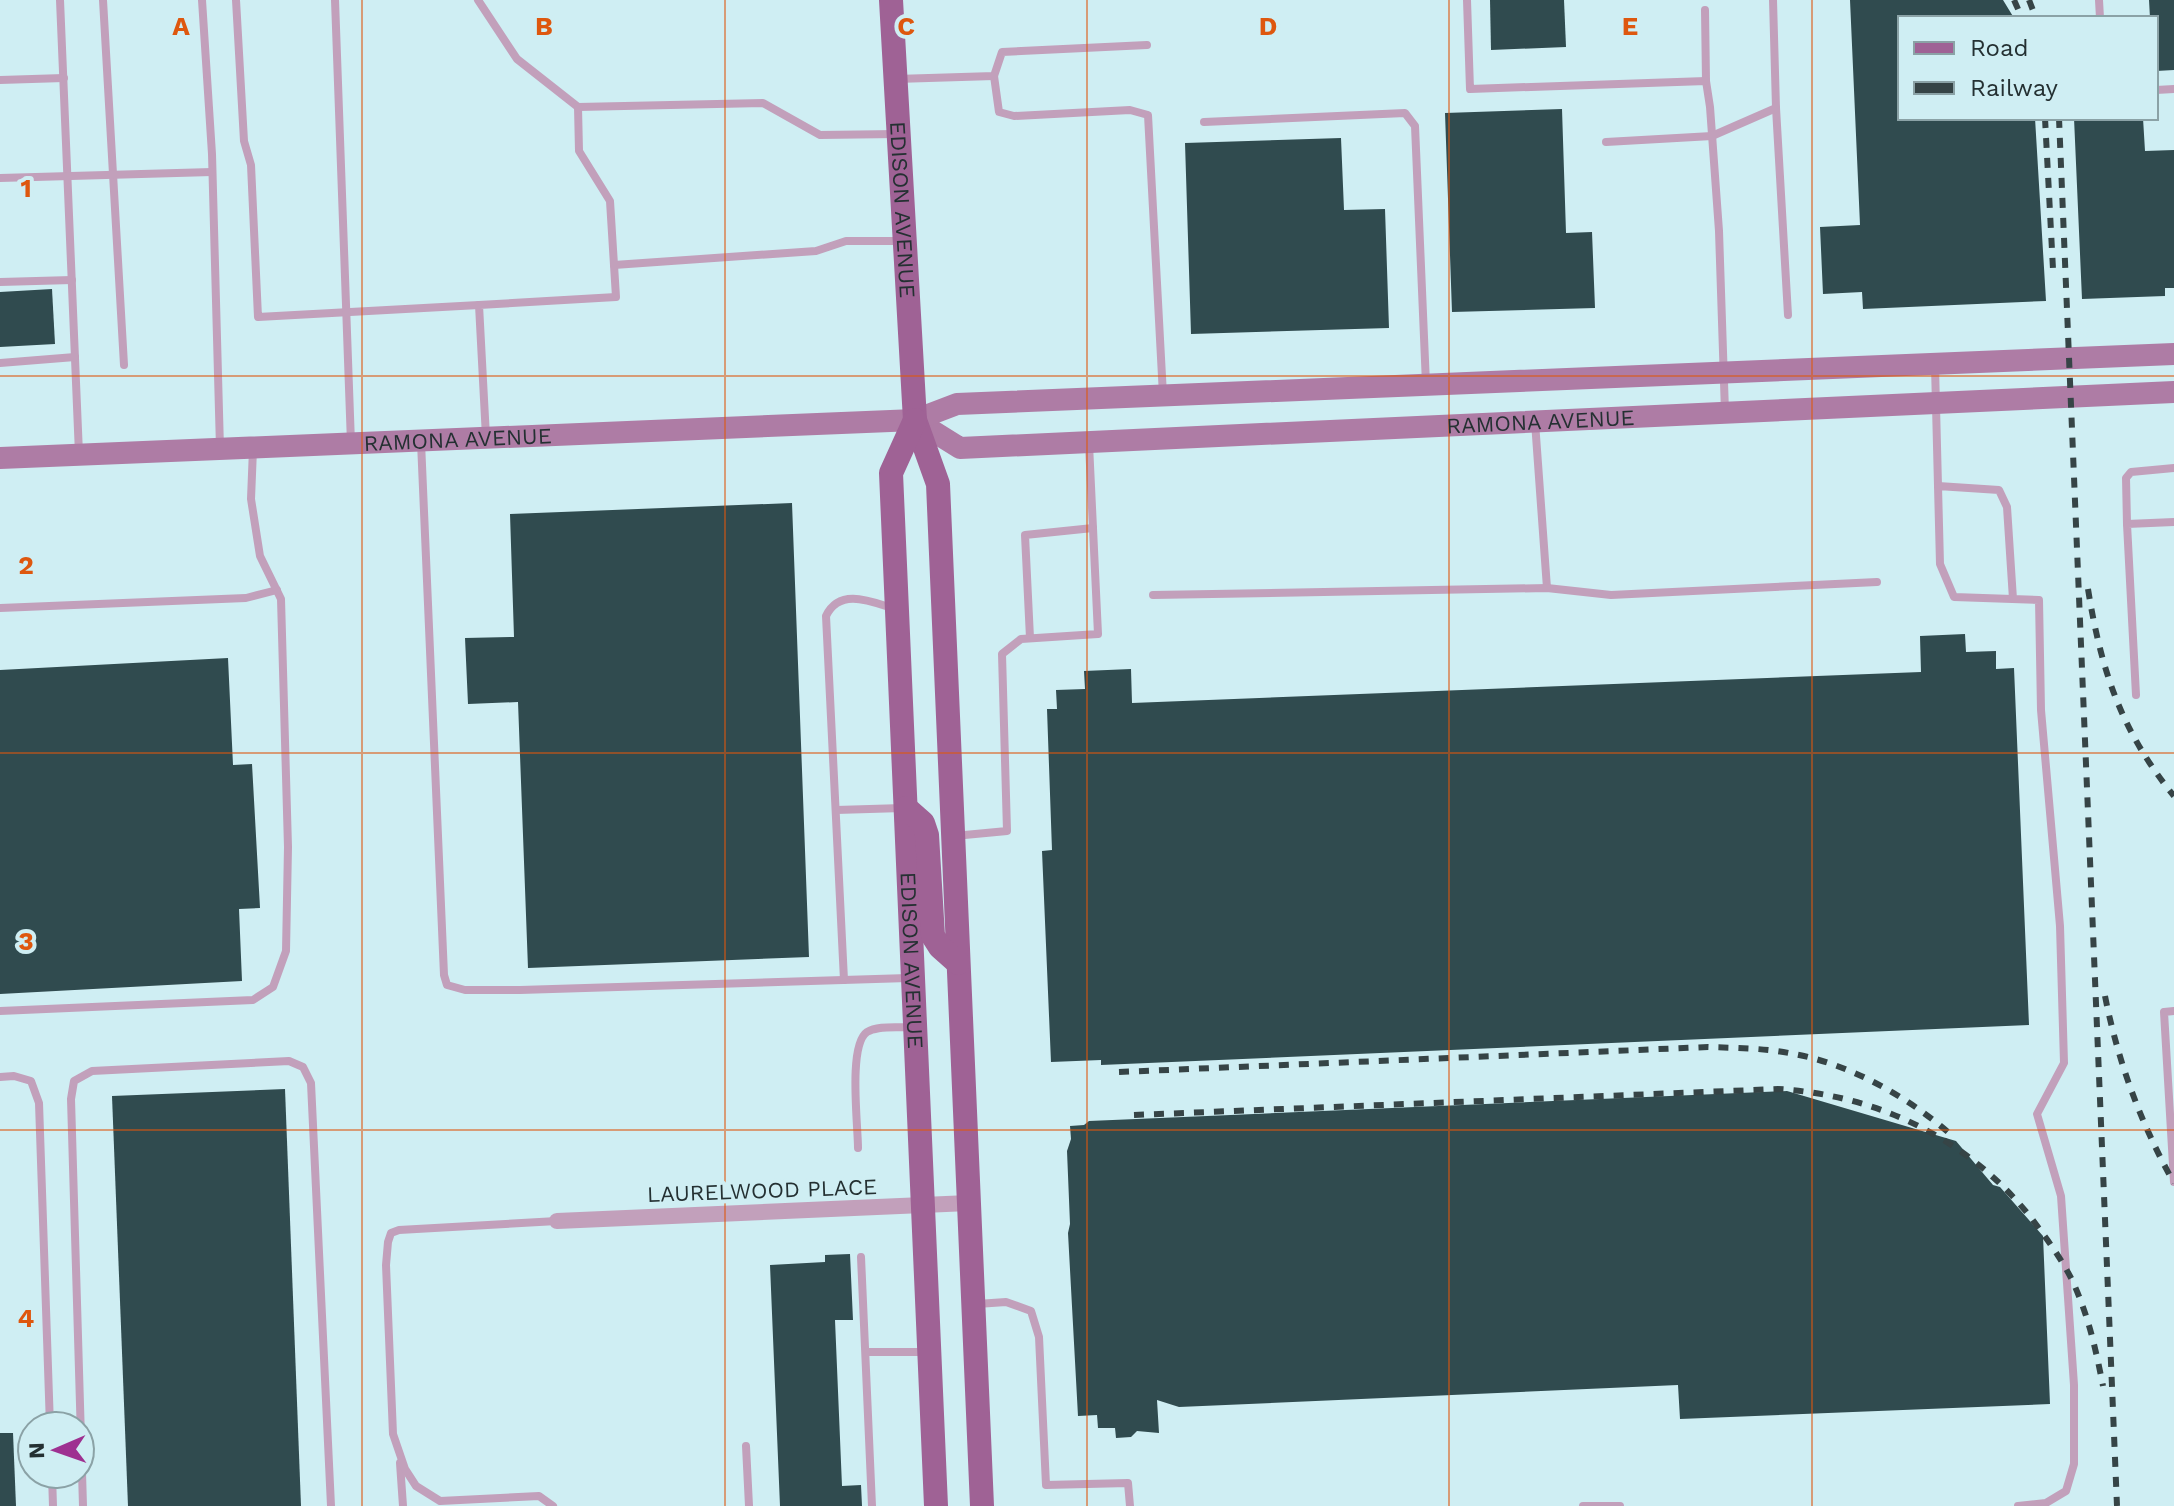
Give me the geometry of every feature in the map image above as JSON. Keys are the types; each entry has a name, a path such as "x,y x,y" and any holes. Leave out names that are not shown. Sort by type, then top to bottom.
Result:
{"main road":[{"name":"EDISON AVENUE","path":"891,0 915,420 938,484 982,1506"},
{"name":"RAMONA AVENUE","path":"0,458 915,420 957,404 2174,354"},
{"name":"RAMONA AVENUE","path":"915,420 960,448 2174,392"},
{"name":"EDISON AVENUE","path":"915,420 891,473 936,1506"},
{"path":"906,808 923,823 927,835 933,936 958,963"}],"street":[{"name":"LAURELWOOD PLACE","path":"557,1221 969,1203"}],"lane":[{"path":"60,0 79,455"},
{"path":"103,0 124,365"},
{"path":"202,0 212,172 220,449"},
{"path":"236,0 244,141 251,165 258,317 616,297 610,201 579,151 578,107"},
{"path":"335,0 352,443"},
{"path":"478,0 517,59 578,107 763,103 820,135 899,134"},
{"path":"1467,0 1470,89 1706,81"},
{"path":"1773,0 1788,315"},
{"path":"1705,10 1706,81 1712,136 1725,413"},
{"path":"1147,45 1002,52 994,76 999,112 1014,116 1130,110 1148,115 1163,395"},
{"path":"896,79 994,76"},
{"path":"0,80 64,78"},
{"path":"1606,142 1712,136 1776,108"},
{"path":"1204,122 1405,113 1415,126 1426,385"},
{"path":"0,178 212,172"},
{"path":"614,265 816,251 846,241 905,241"},
{"path":"0,282 72,280"},
{"path":"479,305 486,438"},
{"path":"0,363 75,357"},
{"path":"1935,364 1940,564 1954,597 2039,600 2041,710 2060,926 2064,1063 2037,1114 2061,1196 2074,1385 2074,1464 2066,1491 2046,1503 2018,1506"},
{"path":"1535,421 1547,588"},
{"path":"421,441 447,985 465,990 520,990 913,978"},
{"path":"953,836 1007,831 1002,654 1021,639 1098,634 1089,442"},
{"path":"0,1011 253,1000 273,987 286,951 288,847 281,599 260,556 251,499 253,448"},
{"path":"2136,695 2126,478 2131,472 2174,468"},
{"path":"1938,486 1999,490 2007,507 2013,599"},
{"path":"2127,524 2174,522"},
{"path":"1030,638 1025,535 1093,528"},
{"path":"1153,595 1547,588 1611,595 1877,582"},
{"path":"0,608 246,598 277,590"},
{"path":"844,980 826,616 830,607 847,599 861,599 897,610"},
{"path":"836,810 906,808"},
{"path":"2174,1011 2164,1012 2174,1182"},
{"path":"858,1148 856,1073 860,1041 864,1034 874,1029 915,1027"},
{"path":"83,1506 71,1099 74,1081 92,1071 289,1061 303,1067 311,1083 331,1506"},
{"path":"0,1077 14,1076 31,1081 39,1103 49,1410"},
{"path":"553,1506 539,1496 440,1501 416,1486 400,1456 393,1434 387,1280 388,1242 391,1233 399,1230 557,1221"},
{"path":"861,1257 872,1506"},
{"path":"974,1304 1006,1302 1031,1311 1039,1337 1046,1485 1128,1483 1130,1506"},
{"path":"866,1352 929,1352"},
{"path":"746,1446 749,1506"},
{"path":"400,1456 403,1506"},
{"path":"1583,1506 1620,1506"}],"building":[{"path":"1490,0 1564,0 1566,47 1491,50"},
{"path":"1850,0 2003,0 2013,16 1898,16 1898,120 2035,120 2046,301 1863,309 1862,292 1823,294 1820,227 1860,225"},
{"path":"2149,0 2174,0 2174,70 2158,71 2158,16 2150,16"},
{"path":"1562,109 1566,233 1592,232 1595,308 1452,312 1445,113"},
{"path":"2074,120 2143,120 2145,151 2174,150 2174,288 2165,288 2165,296 2082,299"},
{"path":"1341,138 1344,210 1385,209 1389,328 1191,334 1185,143"},
{"path":"52,289 55,344 0,347 0,292"},
{"path":"792,503 809,957 528,968 518,702 468,704 465,638 514,637 510,514"},
{"path":"1965,634 1966,652 1996,651 1996,669 2014,668 2029,1025 1101,1065 1101,1060 1051,1062 1042,851 1052,850 1047,709 1057,709 1056,690 1085,689 1084,671 1131,669 1132,703 1921,672 1920,636"},
{"path":"228,658 233,765 252,764 260,908 239,909 242,981 0,994 0,670"},
{"path":"285,1089 301,1506 128,1506 112,1096"},
{"path":"1787,1091 1956,1141 1993,1185 2000,1187 2043,1236 2050,1404 1680,1419 1678,1385 1179,1407 1157,1400 1159,1433 1137,1431 1131,1437 1116,1438 1115,1428 1098,1428 1097,1415 1078,1416 1068,1233 1067,1151 1071,1139 1070,1126 1084,1125 1089,1121"},
{"path":"850,1254 853,1320 835,1320 842,1486 861,1485 862,1506 780,1506 770,1265 825,1262 825,1255"},
{"path":"0,1433 13,1433 16,1506 0,1506"}],"railway":[{"path":"2014,0 2021,16"},
{"path":"2029,0 2035,16"},
{"path":"2045,120 2053,269"},
{"path":"2059,120 2117,1506"},
{"path":"2088,589 2099,646 2116,698 2140,748 2174,796"},
{"path":"2105,996 2132,1092 2174,1183"},
{"path":"1119,1072 1708,1047 1759,1049 1833,1064 1875,1082 1949,1133"},
{"path":"1134,1115 1778,1089 1852,1101 1920,1127 1951,1145 1980,1166 2032,1219 2072,1280 2091,1332 2103,1386"}]}
